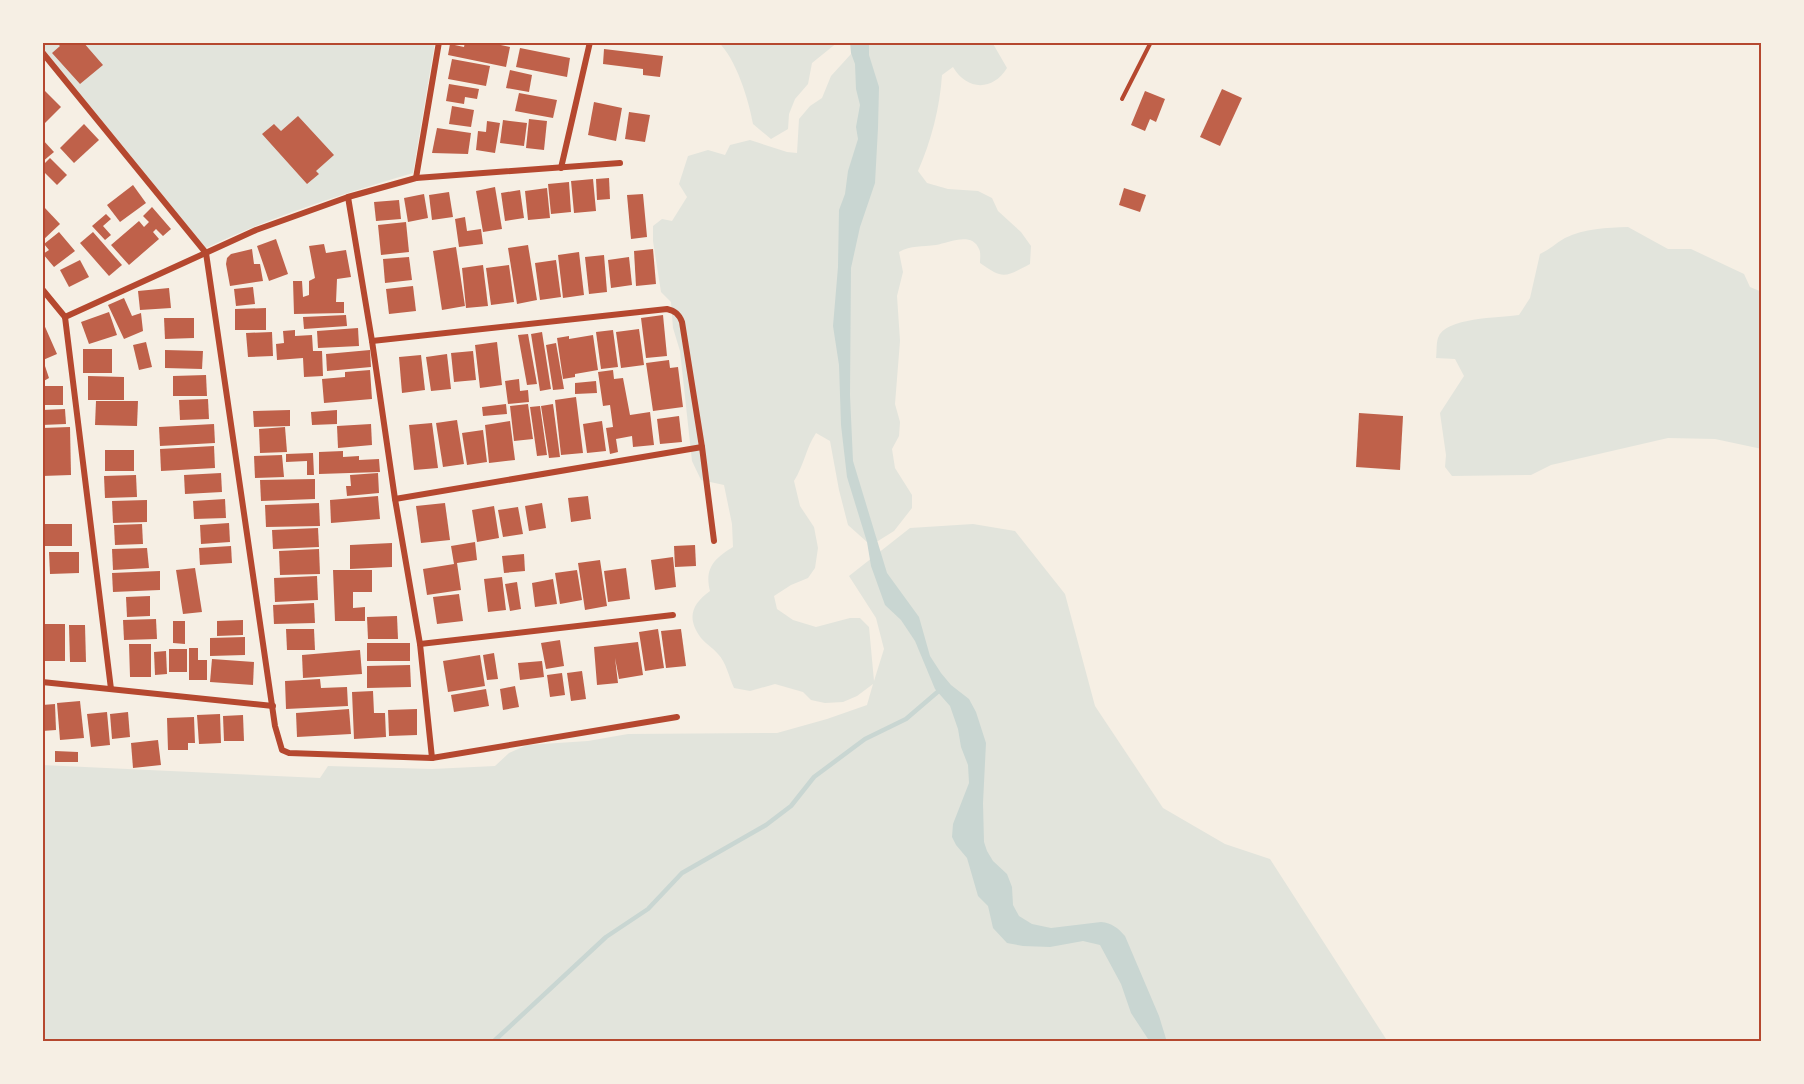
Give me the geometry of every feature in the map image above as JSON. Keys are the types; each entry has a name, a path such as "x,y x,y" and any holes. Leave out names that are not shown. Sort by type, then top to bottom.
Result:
{"street":[{"path":"416,178 439,42"},
{"path":"561,168 590,42"},
{"path":"42,52 206,253 276,735 282,750 289,753 432,758 677,717"},
{"path":"65,317 256,230 348,197 416,178 620,163"},
{"path":"348,197 420,644 432,758"},
{"path":"42,289 65,317 111,689"},
{"path":"372,341 667,309 674,311 682,322 714,541"},
{"path":"395,499 702,447"},
{"path":"420,644 673,615"},
{"path":"42,682 273,706"}],"lane":[{"path":"1122,99 1151,42"}],"shaded area":[{"path":"42,42 435,42 413,173 308,206 206,248 42,47"},
{"path":"718,42 838,42 812,63 808,84 795,99 789,114 788,129 771,139 753,124 745,92 736,69 725,49"},
{"path":"850,42 869,42 869,55 879,87 875,183 860,227 851,268 850,395 853,461 887,573 919,617 930,656 951,685 969,699 976,712 986,743 984,842 993,861 1007,874 1012,887 1013,905 1019,916 1032,924 1051,928 1101,922 1117,928 1125,936 1159,1016 1167,1042 1150,1042 1131,1013 1121,984 1100,945 1083,941 1050,947 1007,943 993,928 988,906 978,896 967,858 952,837 953,824 969,783 968,765 961,747 958,729 950,706 935,689 915,641 901,620 885,605 871,566 867,542 847,477 841,425 839,365 833,326 838,267 839,210 858,139 856,127 860,105"},
{"path":"855,42 992,42 1007,68 995,81 980,85 973,84 965,81 953,67 942,75 934,124 918,171 927,183 948,189 978,191 992,198 998,211 1021,232 1031,246 1030,264 1010,274 994,272 980,263 979,249 976,244 965,239 912,247 899,252 903,272 897,296 900,341 895,404 900,422 899,436 892,449 895,468 912,495 912,508 894,531 878,541 867,542 848,525 830,441 816,433 794,481 800,506 814,527 818,548 815,568 808,578 774,596 777,609 793,620 816,627 850,618 860,618 869,627 874,681 884,649 876,618 849,576 910,528 973,524 1015,531 1065,594 1095,706 1163,808 1225,844 1270,859 1388,1042 42,1042 42,765 320,778 328,766 432,769 495,766 509,753 527,745 588,741 628,734 777,733 867,705 873,684 857,696 843,702 825,703 811,700 803,692 775,684 750,691 734,688 721,657 696,631 693,618 695,606 710,591 709,576 712,564 733,547 732,524 724,485 701,480 692,461 680,351 673,328 671,302 661,292 653,241 653,226 662,219 672,221 687,197 679,184 688,156 708,150 725,155 730,145 750,140 797,153 799,119 810,106 822,98 831,76 851,54"},
{"path":"1628,227 1668,249 1691,249 1744,274 1750,287 1762,292 1762,449 1715,439 1668,438 1551,465 1531,475 1452,476 1445,467 1446,455 1440,413 1464,376 1455,359 1436,358 1438,338 1443,331 1461,322 1519,315 1530,298 1540,254 1565,238 1596,229"}],"building":[{"path":"56,42 83,42 103,65 80,84 52,53 60,46"},
{"path":"465,42 487,42 510,47 506,67 448,55 450,44 464,47"},
{"path":"520,48 570,58 567,77 516,67"},
{"path":"604,49 663,56 660,77 643,75 643,69 603,64"},
{"path":"452,59 490,66 486,86 448,79"},
{"path":"510,70 532,75 529,92 506,88"},
{"path":"449,84 479,89 477,99 465,97 464,104 446,101"},
{"path":"42,88 61,107 42,126"},
{"path":"1222,89 1242,98 1220,146 1200,137"},
{"path":"1145,91 1165,99 1156,122 1150,119 1145,131 1131,125"},
{"path":"519,93 557,100 553,118 515,111"},
{"path":"594,102 622,108 616,141 588,135"},
{"path":"452,106 474,110 471,127 449,124"},
{"path":"629,112 650,115 645,142 625,139"},
{"path":"298,116 334,155 316,171 319,174 307,184 262,134 274,124 281,131"},
{"path":"529,119 547,121 544,150 526,148"},
{"path":"503,120 527,123 524,146 500,143"},
{"path":"487,121 500,123 495,153 476,150 478,131 486,132"},
{"path":"84,124 99,140 74,163 60,148"},
{"path":"437,128 471,133 468,154 432,153"},
{"path":"42,139 54,152 42,162"},
{"path":"50,158 67,175 57,185 42,170 42,166"},
{"path":"609,178 610,199 597,200 596,179"},
{"path":"593,179 596,211 574,213 571,181"},
{"path":"569,182 571,212 551,214 548,184"},
{"path":"133,185 146,203 120,222 107,205"},
{"path":"495,187 502,229 483,232 476,191"},
{"path":"547,188 550,218 528,220 525,191"},
{"path":"1124,188 1146,195 1140,212 1119,205"},
{"path":"520,190 524,218 505,221 501,193"},
{"path":"449,192 453,217 432,220 429,195"},
{"path":"424,194 428,218 408,222 404,198"},
{"path":"643,194 647,237 631,239 627,195"},
{"path":"399,200 401,219 376,221 374,202"},
{"path":"44,207 60,224 42,241 42,209"},
{"path":"152,207 171,229 163,236 156,229 153,232 159,239 129,265 111,245 139,221 144,227 149,222 143,216"},
{"path":"106,214 111,219 103,226 111,235 105,240 92,226"},
{"path":"465,217 467,231 481,229 483,244 459,247 455,219"},
{"path":"406,222 409,252 381,255 378,225"},
{"path":"59,232 75,251 54,267 43,254 49,250 44,244"},
{"path":"93,232 122,265 109,276 80,243"},
{"path":"276,239 288,274 269,281 257,246"},
{"path":"324,244 326,253 346,250 351,277 337,279 336,302 344,302 344,313 294,314 293,281 302,281 303,297 309,295 309,281 315,278 309,246"},
{"path":"528,245 537,300 517,304 508,248"},
{"path":"456,247 465,306 442,310 433,251"},
{"path":"252,249 254,264 260,264 263,281 230,286 227,258 231,254"},
{"path":"653,249 656,284 636,286 634,251"},
{"path":"579,252 584,295 563,298 558,255"},
{"path":"604,255 607,292 589,294 585,257"},
{"path":"409,257 412,280 385,283 383,259"},
{"path":"629,257 632,285 611,288 608,260"},
{"path":"80,260 89,277 69,287 60,270"},
{"path":"556,260 561,297 540,300 535,263"},
{"path":"483,265 488,306 466,308 462,268"},
{"path":"509,265 514,302 491,305 486,268"},
{"path":"413,286 416,311 389,314 386,289"},
{"path":"253,287 255,304 236,306 234,289"},
{"path":"169,288 171,308 140,310 138,291"},
{"path":"124,298 132,316 141,313 143,331 124,339 108,305"},
{"path":"266,308 266,330 235,330 235,309"},
{"path":"109,312 117,335 89,344 81,322"},
{"path":"346,315 347,326 304,329 303,317"},
{"path":"663,315 667,356 646,358 641,318"},
{"path":"164,318 194,318 194,338 165,339"},
{"path":"42,320 57,354 43,360 49,378 42,382"},
{"path":"358,328 359,346 318,348 317,331"},
{"path":"639,329 644,365 621,368 616,332"},
{"path":"295,330 295,336 312,335 313,351 322,351 323,376 304,377 303,358 277,360 276,344 284,343 283,331"},
{"path":"613,330 618,367 601,369 596,332"},
{"path":"272,332 273,356 248,357 246,333"},
{"path":"542,332 551,389 540,391 531,334"},
{"path":"528,334 537,384 527,385 518,335"},
{"path":"593,335 598,370 575,374 575,377 563,379 557,338 569,336 569,339"},
{"path":"146,342 152,367 139,370 133,345"},
{"path":"497,342 502,385 480,388 475,345"},
{"path":"556,343 564,389 553,390 546,345"},
{"path":"83,349 112,349 112,373 83,373"},
{"path":"165,350 203,351 202,369 165,368"},
{"path":"370,350 371,367 327,371 326,354"},
{"path":"473,351 476,380 454,382 451,353"},
{"path":"447,354 451,389 431,391 426,357"},
{"path":"421,355 425,390 402,393 399,357"},
{"path":"669,360 670,368 678,367 683,407 653,411 646,363"},
{"path":"370,370 372,399 324,403 322,379 345,377 345,372"},
{"path":"613,370 614,379 623,378 630,415 650,412 654,445 633,447 632,436 616,439 618,452 610,454 606,428 613,427 610,405 603,406 598,372"},
{"path":"206,375 207,396 173,396 173,376"},
{"path":"88,376 124,377 124,400 88,400"},
{"path":"519,379 520,391 528,390 529,402 508,404 505,381"},
{"path":"596,381 597,393 575,394 575,383"},
{"path":"42,386 63,386 63,405 42,405"},
{"path":"576,397 583,453 561,455 555,400"},
{"path":"208,399 209,419 180,420 179,400"},
{"path":"96,401 138,401 137,426 95,425"},
{"path":"506,404 507,414 483,416 482,407"},
{"path":"528,404 533,439 514,441 510,406"},
{"path":"553,404 560,457 549,458 541,406"},
{"path":"540,406 547,455 537,456 530,407"},
{"path":"65,409 66,424 42,425 42,410"},
{"path":"290,410 290,426 254,427 253,411"},
{"path":"337,410 337,424 312,425 311,412"},
{"path":"1359,413 1403,416 1400,470 1356,467"},
{"path":"679,416 682,442 660,444 657,419"},
{"path":"457,420 464,464 443,467 436,423"},
{"path":"510,421 515,460 489,463 485,425"},
{"path":"602,421 606,451 587,453 583,424"},
{"path":"432,423 438,468 414,470 409,425"},
{"path":"214,424 215,443 160,446 159,427"},
{"path":"371,424 372,445 338,448 337,426"},
{"path":"70,427 71,475 42,476 42,428"},
{"path":"285,427 287,452 260,453 259,429"},
{"path":"483,430 487,462 467,465 462,433"},
{"path":"214,446 215,468 161,471 160,449"},
{"path":"105,450 134,450 134,471 105,471"},
{"path":"343,451 343,457 359,456 359,460 379,459 380,472 319,474 319,452"},
{"path":"313,453 314,475 307,475 307,461 286,462 286,454"},
{"path":"282,455 284,477 255,478 254,456"},
{"path":"221,473 222,492 185,494 184,475"},
{"path":"378,473 379,493 347,496 346,486 351,486 350,475"},
{"path":"136,475 137,497 105,498 104,476"},
{"path":"315,479 315,499 261,501 260,480"},
{"path":"378,496 380,519 331,523 330,500"},
{"path":"588,496 591,519 571,522 568,498"},
{"path":"225,499 226,518 194,519 193,501"},
{"path":"147,500 147,522 113,523 112,501"},
{"path":"319,503 320,526 266,527 265,505"},
{"path":"445,503 450,540 421,543 416,506"},
{"path":"542,503 546,528 529,531 525,506"},
{"path":"494,506 499,538 477,542 472,510"},
{"path":"518,507 523,534 503,537 498,510"},
{"path":"229,523 230,542 201,544 200,525"},
{"path":"42,524 72,524 72,546 42,546"},
{"path":"142,524 143,544 115,545 114,525"},
{"path":"318,528 319,547 273,549 272,530"},
{"path":"475,542 477,560 457,563 461,590 427,595 423,569 454,564 451,546"},
{"path":"392,543 392,567 350,569 350,545"},
{"path":"695,545 696,566 675,567 674,546"},
{"path":"231,546 232,563 200,565 199,548"},
{"path":"147,548 149,568 113,570 112,549"},
{"path":"319,549 320,574 280,575 279,551"},
{"path":"49,552 79,552 79,573 50,574"},
{"path":"524,554 525,571 504,573 502,556"},
{"path":"673,557 676,587 655,590 651,560"},
{"path":"600,560 607,606 585,610 578,563"},
{"path":"195,568 202,612 183,614 176,570"},
{"path":"626,568 630,599 608,602 604,571"},
{"path":"333,570 372,570 372,592 353,592 353,608 365,607 365,621 335,621"},
{"path":"577,570 582,600 560,604 555,573"},
{"path":"160,571 160,590 113,592 112,573"},
{"path":"317,576 318,600 275,602 274,578"},
{"path":"502,577 506,610 488,612 484,579"},
{"path":"553,579 557,604 535,607 532,583"},
{"path":"517,582 521,609 510,611 505,584"},
{"path":"459,594 463,621 437,624 433,597"},
{"path":"150,596 150,616 127,617 126,597"},
{"path":"314,603 315,623 274,624 273,605"},
{"path":"397,616 398,639 368,639 367,617"},
{"path":"156,619 157,639 124,640 123,620"},
{"path":"243,620 243,635 217,636 217,621"},
{"path":"173,621 185,621 185,644 173,643"},
{"path":"45,624 65,624 65,661 45,661"},
{"path":"69,625 85,625 86,662 70,662"},
{"path":"286,629 314,629 315,650 287,650"},
{"path":"658,629 664,668 645,671 639,632"},
{"path":"681,629 686,666 666,668 661,631"},
{"path":"245,637 245,655 210,656 210,638"},
{"path":"560,640 564,666 546,669 541,643"},
{"path":"638,642 643,675 619,679 615,658 618,683 597,685 594,647"},
{"path":"367,643 410,643 410,661 367,661"},
{"path":"129,644 151,644 151,677 130,677"},
{"path":"189,648 198,648 198,660 207,660 207,680 189,680"},
{"path":"169,649 187,649 187,672 169,672"},
{"path":"360,650 362,674 303,678 302,655"},
{"path":"166,651 167,674 155,675 154,652"},
{"path":"494,653 498,679 487,680 483,655"},
{"path":"480,655 485,686 448,692 443,661"},
{"path":"212,659 254,662 253,685 210,682"},
{"path":"542,661 544,677 520,680 518,663"},
{"path":"410,665 411,687 367,688 367,666"},
{"path":"582,671 586,699 571,701 567,673"},
{"path":"562,673 565,695 550,697 547,675"},
{"path":"320,679 321,688 347,687 348,706 286,709 285,681"},
{"path":"515,686 519,707 503,710 500,689"},
{"path":"486,689 489,706 454,712 451,695"},
{"path":"373,691 374,713 385,713 386,737 354,739 352,692"},
{"path":"80,701 84,738 60,740 57,703"},
{"path":"55,704 56,730 42,731 42,705"},
{"path":"349,709 351,734 297,737 296,713"},
{"path":"417,709 417,735 389,736 388,710"},
{"path":"107,712 110,745 91,747 87,714"},
{"path":"128,712 130,737 112,739 110,714"},
{"path":"220,714 221,743 199,744 197,715"},
{"path":"243,715 244,741 224,741 223,716"},
{"path":"194,717 195,743 188,743 188,750 168,750 167,718"},
{"path":"158,740 161,765 133,768 131,743"},
{"path":"55,751 78,752 78,762 55,762"}],"waterway":[{"path":"493,1042 606,937 648,909 682,873 766,825 791,806 814,777 865,739 906,719 941,689"}]}
